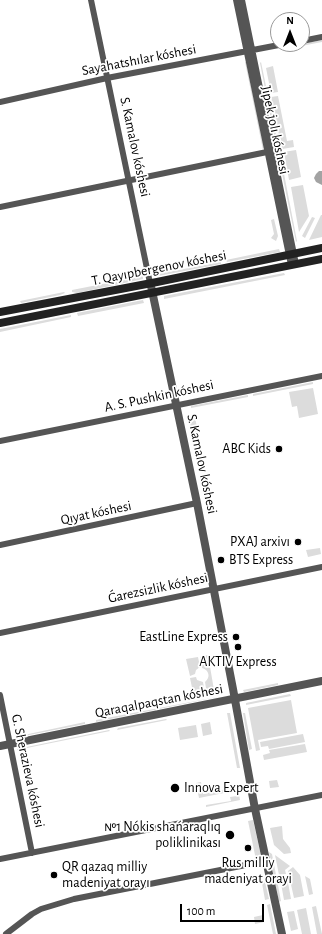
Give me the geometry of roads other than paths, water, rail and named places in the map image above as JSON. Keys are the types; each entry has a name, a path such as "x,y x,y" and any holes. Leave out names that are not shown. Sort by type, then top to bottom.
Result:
{"main road":[{"name":"T. Qayıpbergenov kóshesi","path":"0,312 322,248"},
{"name":"T. Qayıpbergenov kóshesi","path":"0,322 322,259"}],"street":[{"name":"S. Kamalov kóshesi","path":"91,0 197,504 255,809 282,934"},
{"name":"Jipek jolı kóshesi","path":"236,0 250,51 294,264"},
{"name":"Jipek jolı kóshesi","path":"242,0 268,152 292,254"},
{"path":"310,39 322,37"},
{"name":"Sayahatshılar kóshesi","path":"0,102 107,78 270,47"},
{"path":"0,207 268,152"},
{"name":"A. S. Pushkin kóshesi","path":"0,441 322,376"},
{"name":"Qıyat kóshesi","path":"0,545 197,504"},
{"name":"Ǵarezsizlik kóshesi","path":"0,633 322,567"},
{"name":"Qaraqalpaqstan kóshesi","path":"0,746 322,681"},
{"name":"G. Sherazieva kóshesi","path":"0,695 32,852"},
{"path":"0,859 322,795"},
{"path":"6,934 41,909 74,899 266,861"}],"place":[{"name":"ABC Kids","path":"279,449"},
{"name":"PXAJ arxivı","path":"298,542"},
{"name":"BTS Express","path":"221,560"},
{"name":"EastLine Express","path":"236,637"},
{"name":"AKTIV Express","path":"238,647"},
{"name":"Innova Expert","path":"175,788"},
{"name":"№1 Nókis shańaraqlıq poliklinikası","path":"230,835"},
{"name":"Rus milliy madeniyat orayi","path":"248,848"},
{"name":"QR qazaq milliy madeniyat orayı","path":"54,875"}]}
